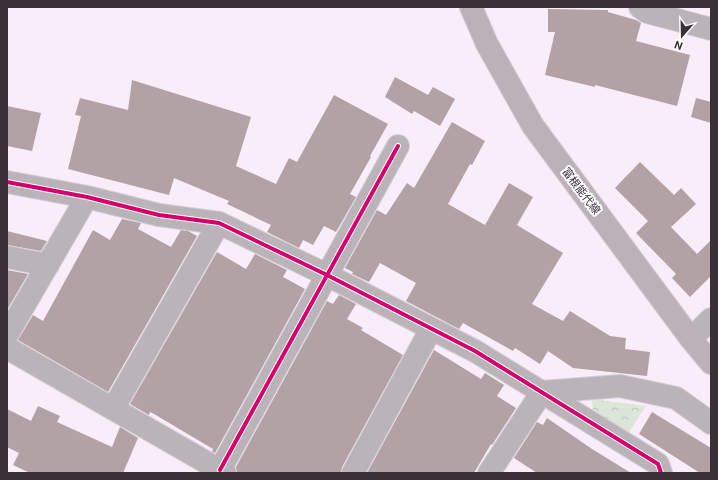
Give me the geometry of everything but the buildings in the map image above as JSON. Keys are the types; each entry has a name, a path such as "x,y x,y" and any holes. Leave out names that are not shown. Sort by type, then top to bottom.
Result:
{"main road":[{"name":"富根能代線","path":"471,7 487,44 532,126 691,339 711,363"}],"street":[{"path":"640,7 647,12 711,29"},
{"path":"7,348 222,471 398,146"},
{"path":"7,182 87,197 159,214 219,223 327,275 475,351 658,464 660,473"},
{"path":"7,335 87,197"},
{"path":"113,409 219,223"},
{"path":"7,257 48,265"},
{"path":"691,339 711,319"},
{"path":"353,473 431,329"},
{"path":"542,392 620,386 676,398 711,423"},
{"path":"489,473 542,392"}],"green space":[{"path":"592,399 646,406 627,435 593,414"}],"cycle path":[{"path":"220,470 398,146"},
{"path":"7,182 87,197 159,215 219,223 327,275 475,351 658,464 661,473"}]}
